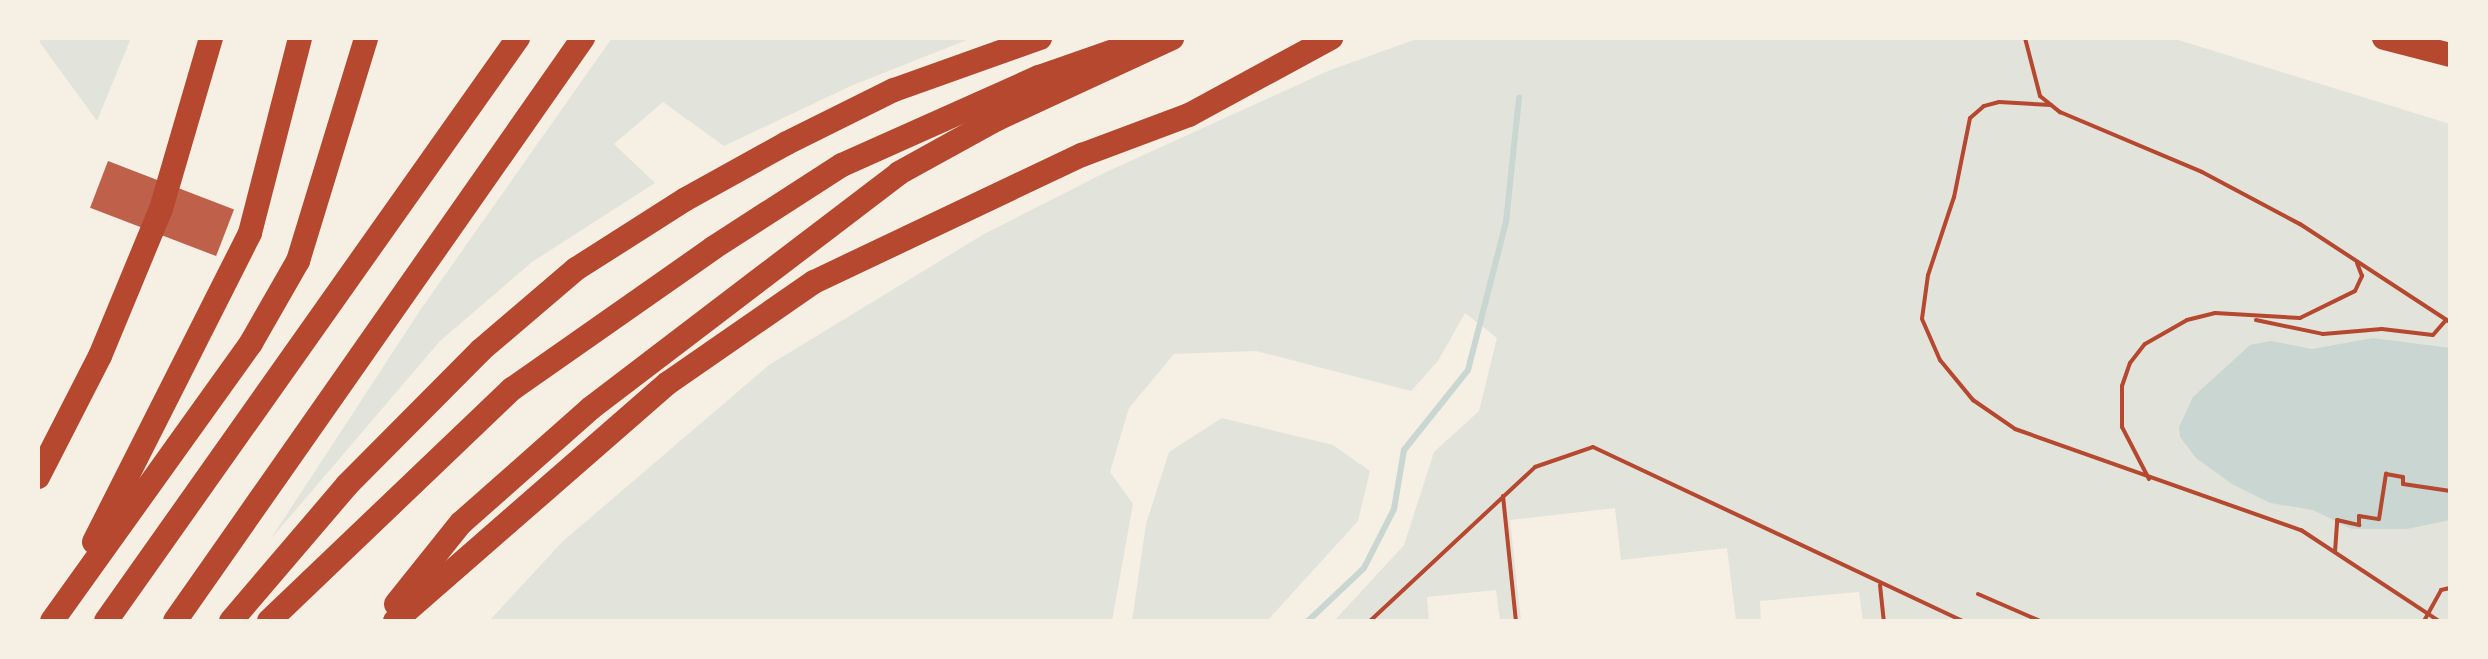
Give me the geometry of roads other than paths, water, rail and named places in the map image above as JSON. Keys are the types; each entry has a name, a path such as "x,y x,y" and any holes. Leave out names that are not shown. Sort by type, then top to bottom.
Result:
{"highway":[{"path":"161,209 196,38"},
{"path":"38,477 100,356 161,209 211,38"},
{"path":"56,616 250,233 300,38"},
{"path":"56,616 251,343 298,261 366,38"},
{"path":"106,621 518,38"},
{"path":"175,621 583,38"},
{"path":"231,621 358,474 481,350 576,269 686,199 787,143 894,90 1040,38"},
{"path":"269,621 512,389 713,248 842,165 1039,77 1151,38"},
{"path":"382,621 461,523 591,408 785,256 899,173 997,119 1172,38"},
{"path":"395,621 668,383 814,282 1068,161 1189,115 1331,38"},
{"path":"2384,38 2450,55"},
{"path":"2428,38 2450,48"}],"waterway":[{"path":"1308,621 1364,568 1394,509 1404,450 1468,370 1506,222 1519,98"}]}
